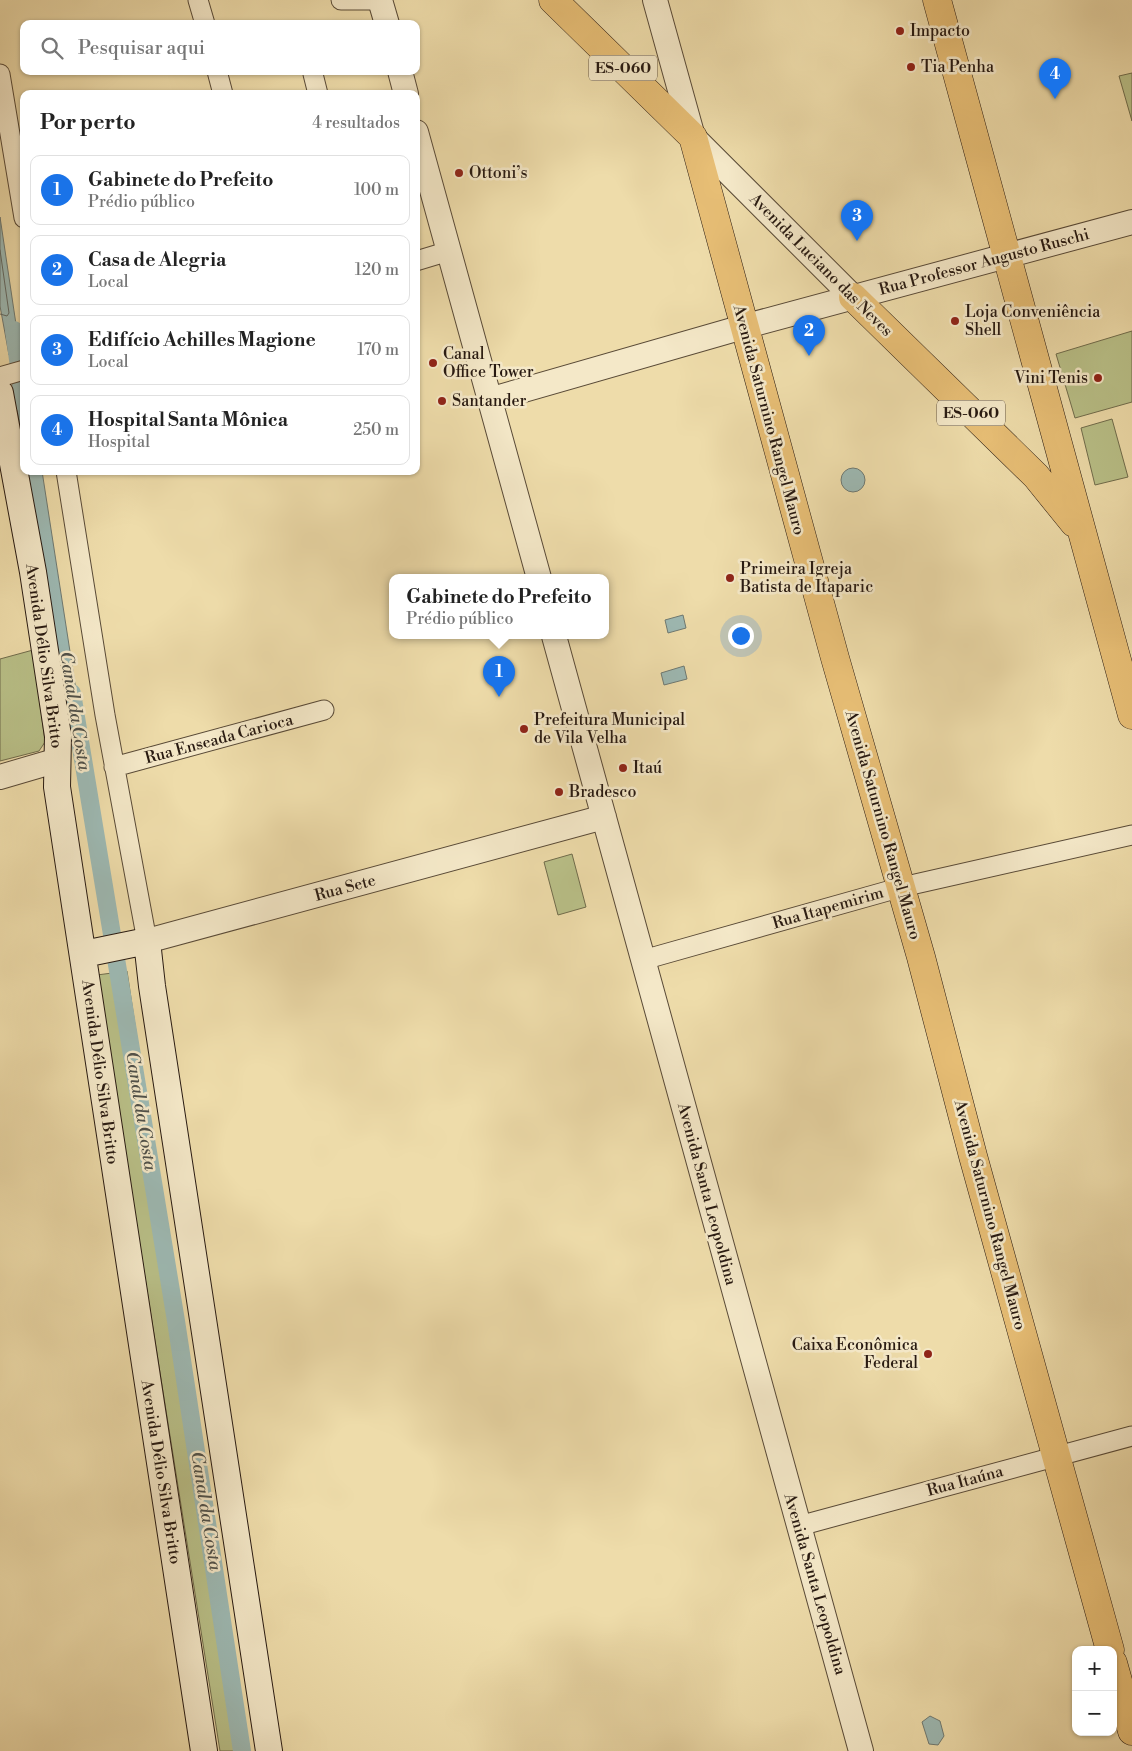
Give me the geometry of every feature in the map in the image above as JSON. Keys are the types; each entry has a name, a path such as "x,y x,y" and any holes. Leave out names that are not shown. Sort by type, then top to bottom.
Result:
{"main road":[{"name":"Avenida Luciano das Neves","path":"553,0 692,137"},
{"name":"ES-060","path":"937,0 1132,715"},
{"name":"Avenida Saturnino Rangel Mauro","path":"692,137 835,658 902,887 973,1156 1109,1646"},
{"name":"Avenida Luciano das Neves","path":"853,298 1036,476 1082,535"},
{"name":"Avenida Délio Silva Britto","path":"8,379 20,472"},
{"name":"Avenida Délio Silva Britto","path":"20,475 58,736 57,787 93,952 86,980 204,1751"},
{"name":"Rua Sete","path":"93,952 137,943"},
{"path":"137,943 152,986 269,1751"},
{"path":"1117,1677 1132,1731"}],"street":[{"path":"198,0 203,20"},
{"path":"341,0 380,0 386,20"},
{"name":"Avenida Saturnino Rangel Mauro","path":"655,0 692,137"},
{"path":"0,74 20,194"},
{"path":"218,75 222,90"},
{"path":"313,75 317,90"},
{"path":"401,75 405,90"},
{"name":"Avenida Luciano das Neves","path":"692,137 853,298"},
{"path":"420,148 537,574"},
{"name":"Rua Professor Augusto Ruschi","path":"489,400 743,327 1132,222"},
{"path":"420,260 449,251"},
{"path":"67,475 114,767 137,943"},
{"name":"Avenida Santa Leopoldina","path":"555,639 861,1751"},
{"name":"Rua Enseada Carioca","path":"114,767 324,710"},
{"path":"0,777 58,760"},
{"name":"Rua Sete","path":"137,943 604,817"},
{"name":"Rua Itapemirim","path":"643,960 902,887 1132,835"},
{"name":"Rua Itaúna","path":"799,1526 1132,1436"}],"green space":[{"path":"1132,73 1132,121 1119,76"},
{"name":"Vini Tenis","path":"1132,331 1132,402 1075,418 1056,354"},
{"path":"1112,419 1128,477 1095,485 1081,428"},
{"path":"33,650 45,742 39,751 0,761 0,659"},
{"path":"572,854 586,907 558,915 544,862"},
{"path":"127,971 243,1751 220,1751 97,975"}],"water":[{"path":"0,217 20,351 9,355 0,306"},
{"path":"20,379 20,427 12,381"},
{"path":"853,468 861,472 865,480 861,488 853,492 845,488 841,480 845,472"},
{"path":"28,475 43,475 80,716 69,718"},
{"path":"683,615 686,628 668,633 665,620"},
{"path":"684,666 687,679 664,685 661,673"},
{"path":"930,1716 940,1721 944,1736 938,1745 929,1744 922,1722"}],"waterway":[{"name":"Canal da Costa","path":"14,330 20,374"},
{"name":"Canal da Costa","path":"72,693 176,1321 242,1751"}],"place":[{"name":"Impacto","path":"900,31"},
{"name":"Tia Penha","path":"911,67"},
{"name":"Hospital Santa Mônica","path":"1055,99"},
{"name":"Ottoni’s","path":"459,173"},
{"name":"Edifício Achilles Magione","path":"857,241"},
{"name":"Loja Conveniência Shell","path":"955,321"},
{"name":"Casa de Alegria","path":"809,356"},
{"name":"Canal Office Tower","path":"433,363"},
{"name":"Vini Tenis","path":"1098,378"},
{"name":"Santander","path":"442,401"},
{"name":"Primeira Igreja Batista de Itaparic","path":"730,578"},
{"name":"Gabinete do Prefeito","path":"499,697"},
{"name":"Prefeitura Municipal de Vila Velha","path":"524,729"},
{"name":"Itaú","path":"623,768"},
{"name":"Bradesco","path":"559,792"},
{"name":"Caixa Econômica Federal","path":"928,1354"}]}
